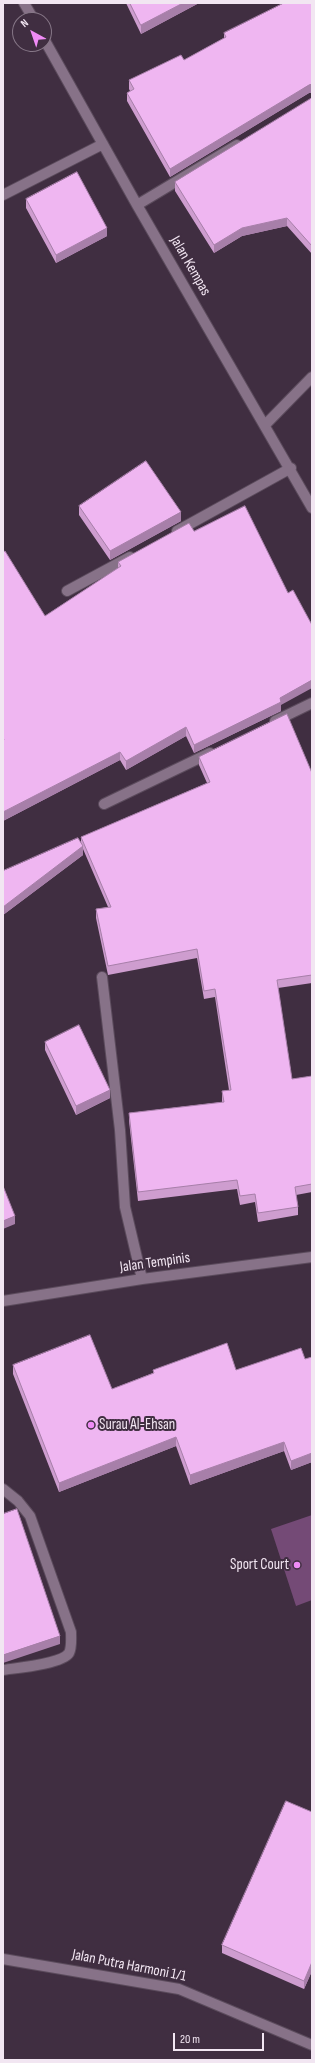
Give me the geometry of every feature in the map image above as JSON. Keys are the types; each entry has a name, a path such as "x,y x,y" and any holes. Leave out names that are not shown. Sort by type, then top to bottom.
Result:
{"street":[{"path":"24,3 29,12"},
{"name":"Jalan Kempas","path":"51,52 137,205 311,504"},
{"path":"137,205 244,140"},
{"path":"3,195 103,144"},
{"path":"265,425 312,377"},
{"path":"165,538 290,468"},
{"path":"67,591 137,553"},
{"path":"269,724 312,703"},
{"path":"104,804 219,748"},
{"path":"102,978 120,1130 125,1207 142,1279"},
{"name":"Jalan Tempinis","path":"3,1300 142,1279 312,1257"},
{"path":"3,1489 18,1501 30,1516 71,1632 71,1646 68,1655 58,1660 3,1670"},
{"name":"Jalan Putra Harmoni 1/1","path":"3,1959 179,1989 312,2045"}],"shaded area":[{"name":"Sport Court","path":"312,1515 312,1600 296,1606 271,1529"}],"building":[{"path":"130,3 183,3 141,25"},
{"path":"284,3 312,3 312,84 170,169 127,93 134,89 129,80 181,55 184,60 226,37 224,33"},
{"path":"312,98 312,246 287,218 242,228 214,245 175,182"},
{"path":"77,172 107,228 56,255 26,199"},
{"path":"146,461 181,512 110,551 79,506"},
{"path":"245,506 288,593 293,590 312,625 312,680 280,698 281,702 194,745 186,727 126,761 120,752 3,812 3,552 5,551 45,616 121,566 118,562 189,523 194,531"},
{"path":"287,714 312,773 312,975 277,980 292,1079 312,1076 312,1184 295,1187 298,1207 258,1213 255,1194 240,1196 237,1180 138,1192 129,1113 224,1102 222,1091 231,1090 215,989 204,991 197,949 108,966 96,909 111,907 81,837 210,782 199,757"},
{"path":"78,838 83,846 3,907 3,871"},
{"path":"79,1025 110,1090 76,1106 45,1042"},
{"path":"3,1186 15,1216 3,1221"},
{"path":"90,1335 112,1389 154,1373 153,1370 227,1343 236,1370 301,1348 305,1359 312,1357 312,1453 291,1461 284,1442 190,1475 176,1437 59,1483 13,1365"},
{"path":"17,1509 60,1636 3,1655 3,1514"},
{"path":"286,1801 312,1812 312,1962 304,1981 222,1945"}],"place":[{"name":"Surau Al-Ehsan","path":"91,1425"},
{"name":"Sport Court","path":"297,1565"}]}
